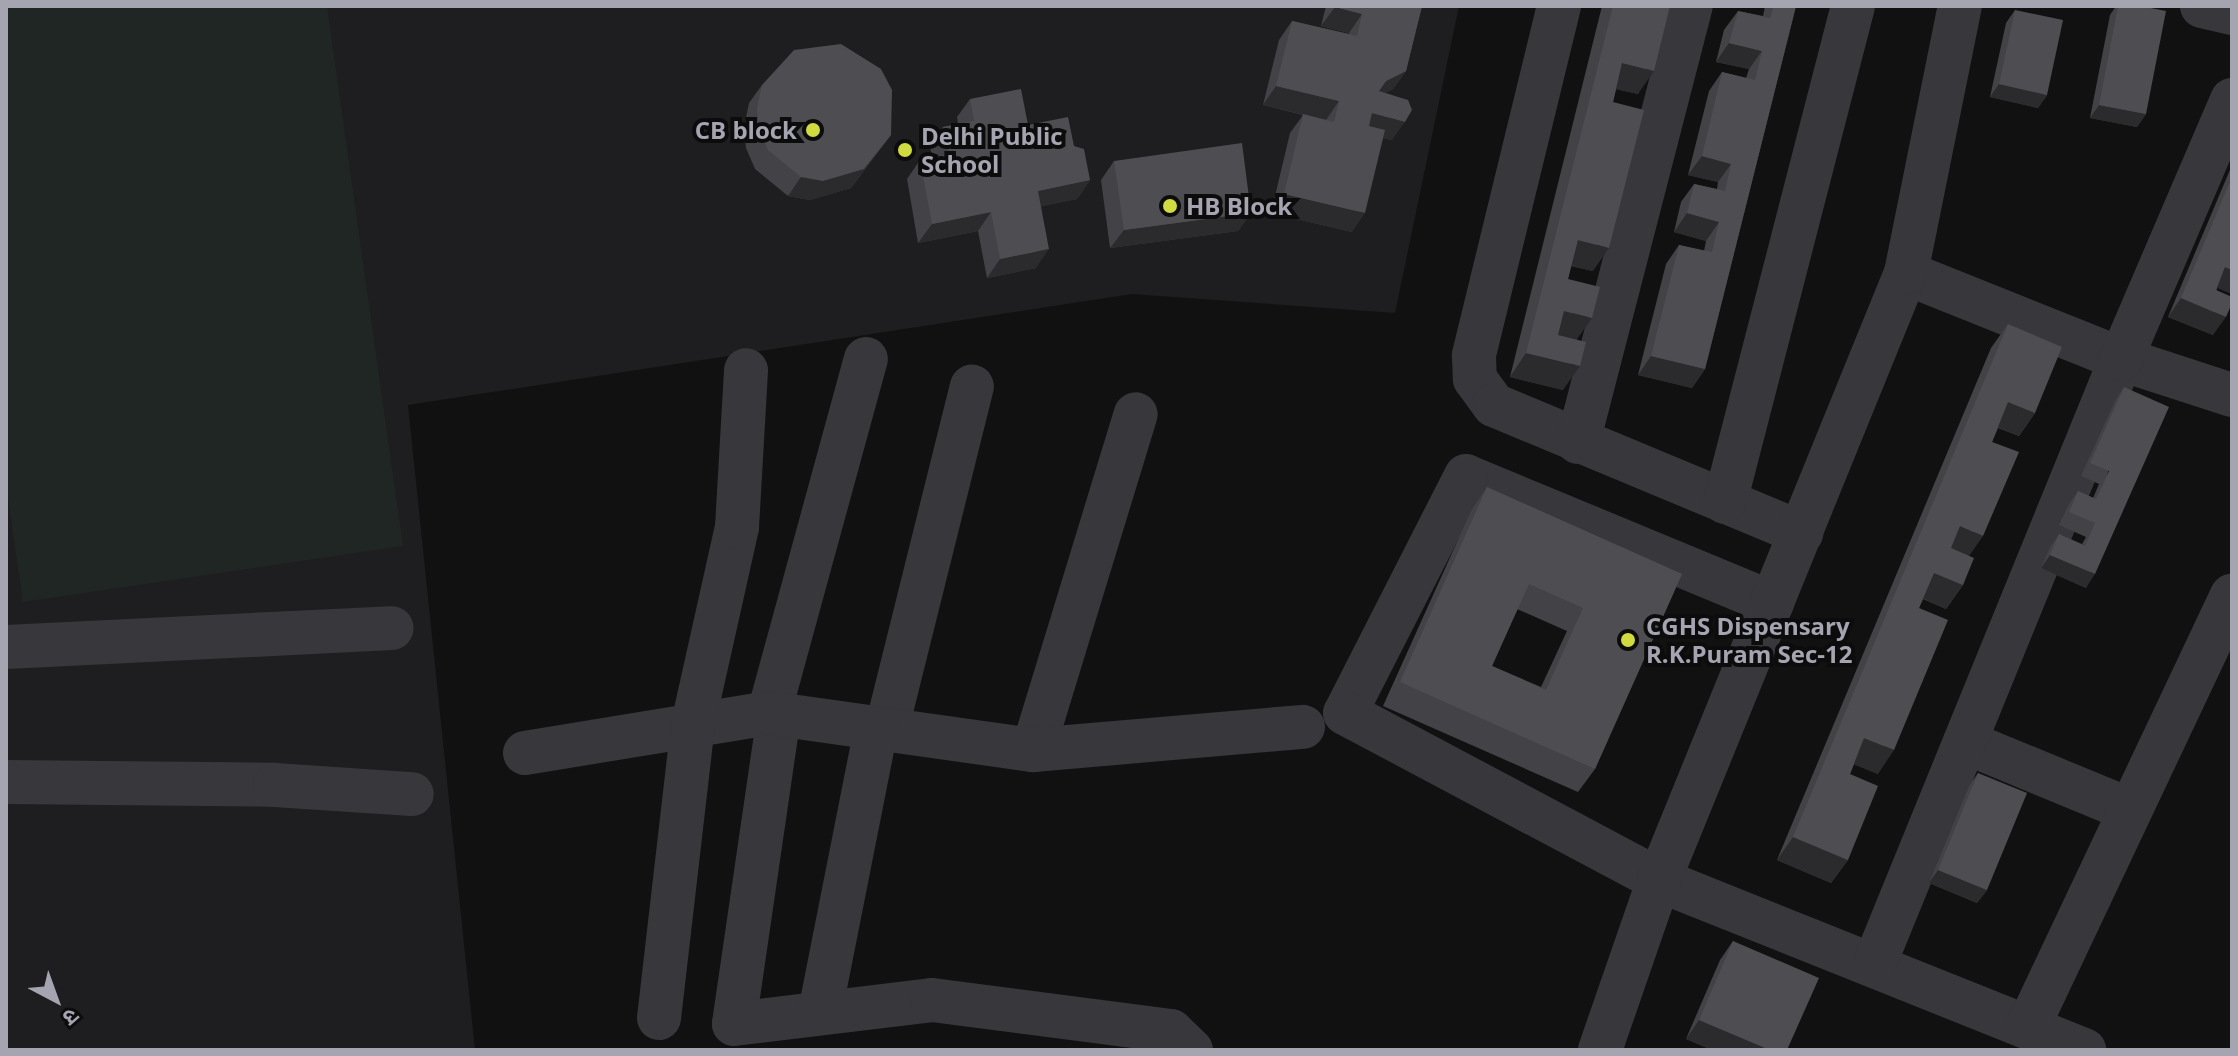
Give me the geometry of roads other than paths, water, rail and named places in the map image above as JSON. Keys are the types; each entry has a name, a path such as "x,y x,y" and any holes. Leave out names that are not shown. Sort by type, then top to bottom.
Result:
{"street":[{"path":"1559,6 1472,369 1494,405 1801,533"},
{"path":"1578,442 1691,6"},
{"path":"1725,502 1853,6"},
{"path":"1600,1050 1659,880 1906,273 1960,6"},
{"path":"2202,6 2232,13"},
{"path":"1874,965 2121,359 2232,100"},
{"path":"1906,273 2121,359 2232,395"},
{"path":"866,359 774,714 734,1024 932,1000 1171,1031 1191,1050"},
{"path":"659,1018 693,724 737,527 746,370"},
{"path":"820,1012 881,730 972,387"},
{"path":"1033,750 1136,414"},
{"path":"1772,603 1466,476 1345,713 1659,880 2084,1050"},
{"path":"2028,1027 2232,596"},
{"path":"6,647 392,628"},
{"path":"525,753 693,724 774,714 1033,750 1303,727"},
{"path":"1965,742 2130,810"},
{"path":"6,782 239,784 412,794"}],"place":[{"name":"CB block","path":"813,130"},
{"name":"Delhi Public School","path":"905,150"},
{"name":"HB Block","path":"1170,206"},
{"name":"CGHS Dispensary R.K.Puram Sec-12","path":"1628,640"}]}
